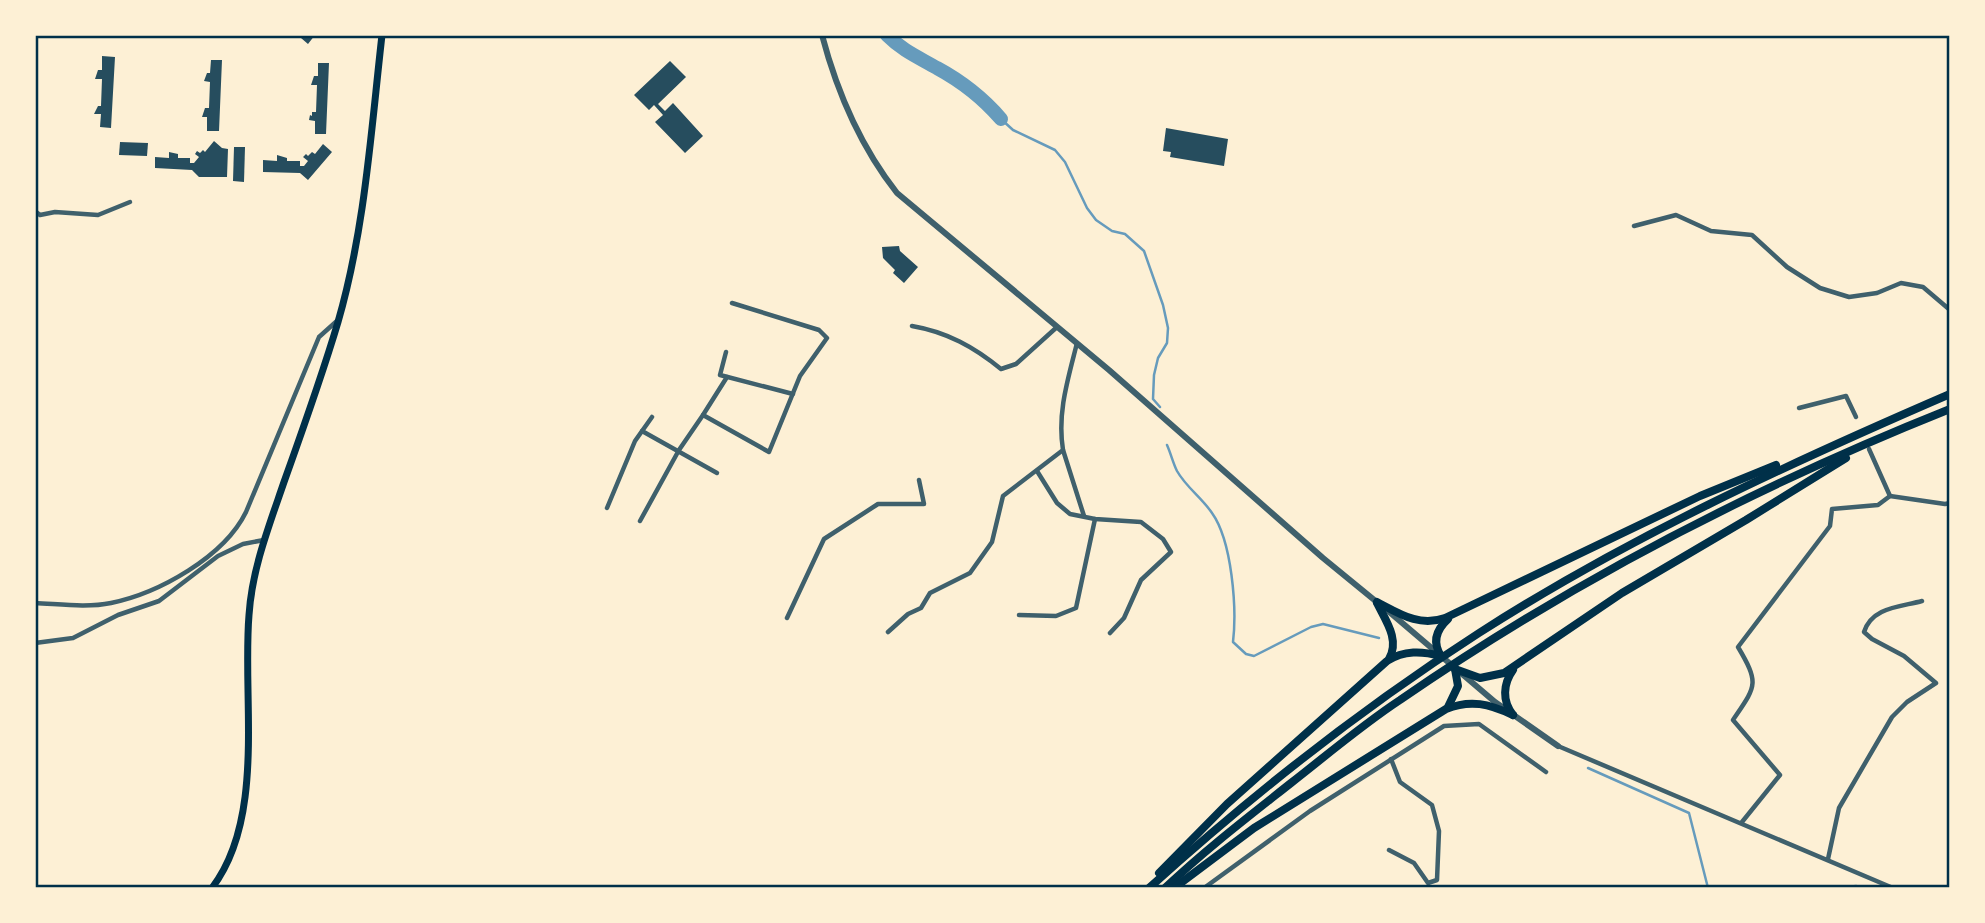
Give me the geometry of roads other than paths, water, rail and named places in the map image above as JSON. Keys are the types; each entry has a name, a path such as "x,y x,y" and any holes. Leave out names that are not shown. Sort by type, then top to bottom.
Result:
{"highway":[{"path":"1147,888 1233,816 1391,692 1481,632 1587,569 1693,511 1811,454 1950,394"},
{"path":"1377,602 1419,622 1436,621 1454,615 1700,496 1919,408"},
{"path":"1165,888 1230,832 1398,701 1489,641 1592,580 1705,519 1950,409"},
{"path":"1455,669 1469,676 1486,678 1504,673 1622,593 1871,445"},
{"path":"1377,602 1394,641 1393,651 1387,661"},
{"path":"1441,656 1436,646 1436,635 1443,624 1454,615"},
{"path":"1147,888 1227,804 1387,661 1410,652 1441,656"},
{"path":"1513,715 1507,706 1505,690 1507,678 1516,665"},
{"path":"1446,709 1458,686 1455,669"},
{"path":"1174,888 1254,828 1446,709 1479,702 1513,715"}],"main road":[{"path":"212,888 227,860 247,793 251,589 264,540 339,319 361,214 382,35"}],"street":[{"path":"822,35 841,97 876,166 897,193 1077,342 1455,669 1513,715 1558,746 1893,888"},
{"path":"35,211 40,215 55,212 98,215 130,202"},
{"path":"1634,226 1676,215 1711,231 1752,235 1787,267 1820,288 1849,297 1877,293 1901,283 1923,288 1950,310"},
{"path":"703,415 769,452 800,376 827,338 819,330 733,303"},
{"path":"35,603 108,603 137,595 179,575 217,550 239,526 318,337 339,319"},
{"path":"912,326 952,337 981,352 1001,369 1016,364 1058,327"},
{"path":"1077,342 1061,410 1060,430 1063,450 1084,517"},
{"path":"726,352 720,375 793,394"},
{"path":"640,522 679,450 727,377"},
{"path":"1799,408 1846,396 1856,417"},
{"path":"607,508 635,441 652,417"},
{"path":"642,431 717,473"},
{"path":"1871,445 1890,496"},
{"path":"888,632 908,614 921,608 930,593 970,573 992,542 1003,496 1063,450"},
{"path":"1037,471 1057,503 1070,514 1095,519 1141,522 1163,539 1171,552 1141,580 1124,618 1110,632"},
{"path":"787,618 824,539 878,504 924,504 919,480"},
{"path":"1742,822 1780,775 1733,720 1753,691 1753,671 1738,647 1830,526 1832,509 1878,505 1890,496 1950,503"},
{"path":"1019,615 1055,616 1076,608 1095,519"},
{"path":"35,643 73,638 118,615 159,601 218,556 243,544 264,540"},
{"path":"179,575 184,583"},
{"path":"1828,859 1839,808 1892,716 1907,702 1936,684 1903,656 1864,632 1867,622 1875,614 1922,601"},
{"path":"1204,888 1310,811 1444,726 1479,724 1546,772"},
{"path":"1389,850 1414,863 1428,884 1437,880 1439,831 1432,805 1400,782 1391,759"}],"waterway":[{"path":"887,35 905,50 963,84 1001,119"},
{"path":"1001,119 1013,130 1055,150 1065,162 1087,208 1096,220 1112,231 1125,234 1144,251 1168,328 1167,343 1158,358 1154,375 1153,399 1160,407"},
{"path":"1167,445 1181,477 1219,525 1232,575 1233,642 1246,654 1254,656 1311,627 1323,624 1379,638"},
{"path":"1588,768 1689,813 1708,888"},
{"path":"1837,888 1864,888"}]}
